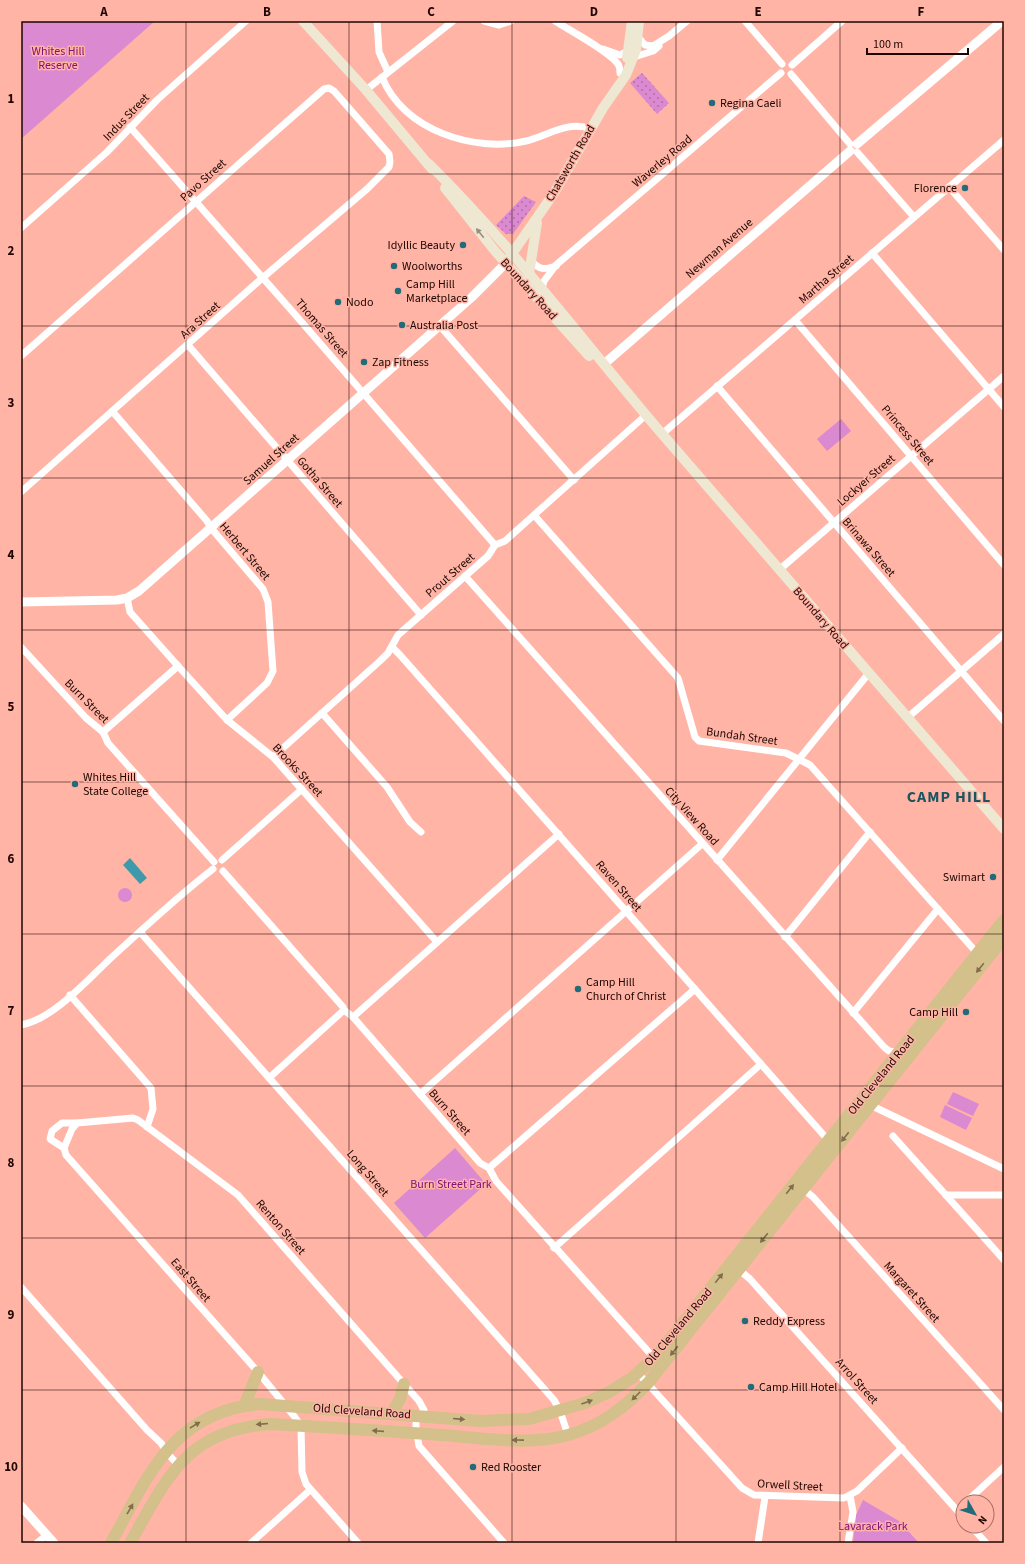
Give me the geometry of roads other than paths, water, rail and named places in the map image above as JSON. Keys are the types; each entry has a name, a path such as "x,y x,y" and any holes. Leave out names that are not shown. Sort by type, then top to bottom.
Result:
{"highway":[{"name":"Old Cleveland Road","path":"130,1543 163,1485 178,1465 204,1443 233,1429 248,1425 270,1424 540,1441 588,1429 611,1416 631,1401 648,1383 658,1362 735,1267 803,1189 865,1103 898,1052 1004,920"},
{"name":"Old Cleveland Road","path":"735,1267 828,1140 865,1103 913,1051 1004,938"},
{"name":"Old Cleveland Road","path":"111,1543 148,1476 166,1450 183,1434 198,1423 223,1412 244,1406 260,1404 480,1420 529,1419 560,1411 596,1399 658,1362"},
{"path":"244,1406 258,1372"},
{"path":"392,1413 400,1399 404,1384"}],"main road":[{"name":"Boundary Road","path":"303,21 366,90 429,164 452,187 512,254 638,406 1004,829"},
{"name":"Chatsworth Road","path":"603,108 631,54 632,21"},
{"name":"Chatsworth Road","path":"506,263 538,218 590,129 618,88 638,37 639,21"},
{"name":"Boundary Road","path":"429,164 460,208 506,263 601,369 638,406"},
{"name":"Chatsworth Road","path":"529,274 538,218"}],"street":[{"name":"Indus Street","path":"21,228 107,152 158,100 246,21"},
{"path":"377,21 378,52 385,75 388,93 409,114 441,132 466,141 492,144 517,143 570,127 582,126 590,129"},
{"path":"366,90 453,21"},
{"path":"484,21 499,25 511,21"},
{"path":"555,21 596,46 618,63 620,73"},
{"path":"596,46 619,55 654,50 687,21"},
{"path":"745,21 782,64"},
{"path":"792,65 842,21"},
{"path":"836,27 848,21"},
{"name":"Newman Avenue","path":"604,364 1002,21"},
{"path":"638,37 645,45 651,46 669,36"},
{"path":"782,64 788,62 792,65"},
{"path":"782,64 780,69 781,73 786,76 791,74"},
{"path":"791,74 793,70 792,65"},
{"name":"Waverley Road","path":"542,289 544,281 556,266 781,73"},
{"path":"791,74 914,218"},
{"name":"Pavo Street","path":"21,356 320,92 329,88 334,91 389,154 390,162"},
{"name":"Thomas Street","path":"130,127 264,278 495,545"},
{"name":"Martha Street","path":"662,434 1004,140"},
{"name":"Ara Street","path":"21,492 367,189 386,171 390,162"},
{"path":"950,187 1004,250"},
{"path":"872,253 1004,407"},
{"path":"531,261 539,268 545,269 556,266"},
{"name":"Samuel Street","path":"127,598 139,591 440,326 506,263"},
{"name":"Princess Street","path":"795,320 1004,565"},
{"path":"440,326 574,480"},
{"name":"Gotha Street","path":"188,345 421,615"},
{"name":"Lockyer Street","path":"779,570 1004,376"},
{"name":"Brinawa Street","path":"717,386 1004,721"},
{"name":"Herbert Street","path":"112,412 207,521 211,528 263,589 268,602 273,671 268,684 227,720"},
{"name":"Prout Street","path":"273,757 381,660 392,647 398,635 488,556 495,545 505,540 534,516 646,415"},
{"name":"Bundah Street","path":"534,516 678,678 695,737 699,741 786,753 810,765 977,953"},
{"name":"City View Road","path":"465,576 853,1013 884,1047 898,1052"},
{"path":"21,602 127,598"},
{"name":"Brooks Street","path":"127,598 130,612 178,666 227,720 273,757 437,942"},
{"path":"907,718 1004,634"},
{"name":"Burn Street","path":"21,647 95,727 103,732 108,743 214,866"},
{"name":"Raven Street","path":"392,647 559,834 828,1140"},
{"path":"103,732 178,666"},
{"path":"717,860 869,673"},
{"path":"322,713 387,787 410,822 421,832"},
{"path":"21,1026 41,1018 70,995 214,866 218,860 222,860 302,789"},
{"path":"785,937 870,832"},
{"path":"353,1017 559,834"},
{"path":"420,1094 702,844"},
{"path":"214,866 219,873 223,871 226,866 222,860"},
{"name":"Burn Street","path":"223,871 480,1163 489,1168 496,1181 554,1248 658,1362"},
{"path":"853,1013 938,909"},
{"name":"Long Street","path":"140,932 554,1400 560,1411 568,1435"},
{"path":"489,1168 695,989"},
{"path":"70,995 151,1088 153,1109 147,1127"},
{"path":"269,1078 344,1010"},
{"path":"898,1052 913,1051"},
{"path":"554,1248 761,1064"},
{"path":"865,1103 1004,1169"},
{"name":"Renton Street","path":"64,1148 50,1139 52,1132 62,1123 126,1118 138,1120 238,1195 421,1404 424,1410 420,1415"},
{"path":"64,1148 72,1129 77,1123"},
{"path":"893,1136 1004,1260"},
{"name":"East Street","path":"64,1148 66,1155 258,1372 301,1426"},
{"name":"Margaret Street","path":"803,1189 813,1197 1004,1410"},
{"path":"946,1195 1004,1195"},
{"name":"Arrol Street","path":"735,1267 750,1279 955,1508"},
{"path":"21,1287 147,1430 161,1443 178,1465"},
{"name":"Orwell Street","path":"638,1373 742,1488 754,1495 765,1497 840,1499 850,1496"},
{"path":"420,1415 416,1420 417,1434 423,1452 504,1543"},
{"path":"301,1426 302,1472 306,1484 358,1543"},
{"path":"848,1543 853,1512 850,1496 902,1448"},
{"path":"975,1494 1004,1468"},
{"path":"251,1543 310,1490"},
{"path":"758,1543 765,1497"},
{"path":"21,1506 54,1543"},
{"path":"978,1534 986,1543"},
{"path":"37,1543 47,1535"}],"water":[{"path":"130,858 147,878 140,884 123,865"}],"place":[{"name":"Regina Caeli","path":"712,103"},
{"name":"Florence","path":"965,188"},
{"name":"Idyllic Beauty","path":"463,245"},
{"name":"Woolworths","path":"394,266"},
{"name":"Camp Hill Marketplace","path":"398,291"},
{"name":"Nodo","path":"338,302"},
{"name":"Australia Post","path":"402,325"},
{"name":"Zap Fitness","path":"364,362"},
{"name":"Whites Hill State College","path":"75,784"},
{"name":"Swimart","path":"993,877"},
{"name":"Camp Hill Church of Christ","path":"578,989"},
{"name":"Camp Hill","path":"966,1012"},
{"name":"Reddy Express","path":"745,1321"},
{"name":"Camp Hill Hotel","path":"751,1387"},
{"name":"Red Rooster","path":"473,1467"}],"district":[{"name":"CAMP HILL","path":"949,796"}],"park label":[{"name":"Whites Hill Reserve","path":"58,58"},
{"name":"Burn Street Park","path":"451,1184"},
{"name":"Lavarack Park","path":"873,1526"}]}
